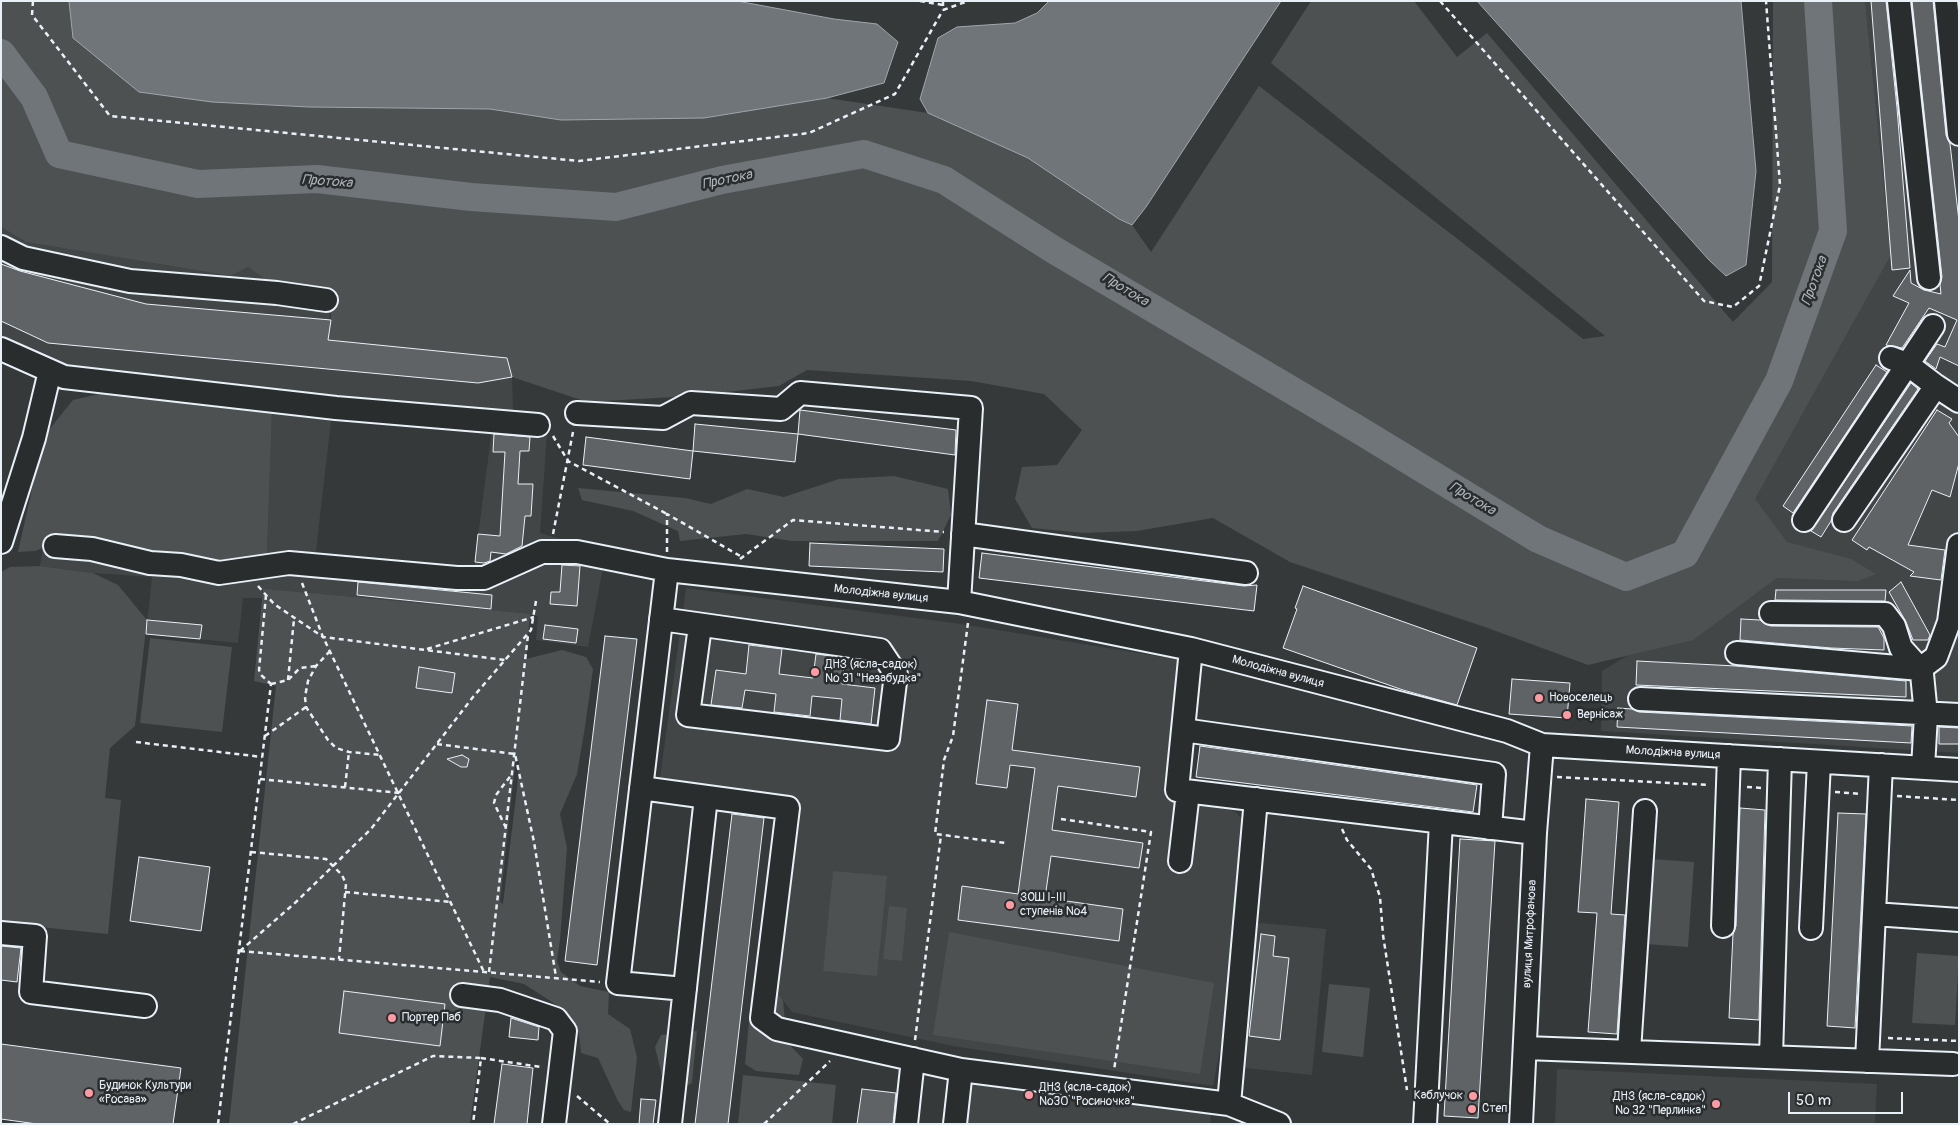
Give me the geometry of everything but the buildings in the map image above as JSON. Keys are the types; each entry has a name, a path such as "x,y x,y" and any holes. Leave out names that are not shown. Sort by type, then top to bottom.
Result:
{"street":[{"path":"1899,1 1929,278"},
{"path":"1946,1 1959,134"},
{"path":"1,247 23,258 130,281 276,293 326,300"},
{"path":"1804,520 1899,361 1933,326"},
{"path":"1,349 64,377 336,408 538,425"},
{"path":"1899,361 1959,401"},
{"path":"1,542 34,438 50,371"},
{"path":"1844,520 1936,386"},
{"path":"577,414 664,418 691,403 781,409 800,393 971,408 963,534 965,603"},
{"path":"963,534 1246,573"},
{"path":"1736,653 1920,669 1936,657 1954,624 1959,545"},
{"path":"55,546 92,549 150,563 181,565 219,573 288,564 456,578 484,578 542,552"},
{"name":"Молодіжна вулиця","path":"542,552 577,552 667,570 965,603 1191,649 1507,731 1542,745 1959,770"},
{"path":"667,570 618,983 685,989"},
{"path":"1771,613 1885,614 1894,626 1901,648 1920,669 1922,674 1926,715 1923,768"},
{"path":"661,619 880,650 896,674 888,740 688,715 700,626"},
{"path":"1191,649 1177,790 1535,833"},
{"path":"1640,699 1926,715 1959,715"},
{"path":"1183,730 1494,774 1490,828"},
{"name":"вулиця Митрофанова","path":"1521,1124 1535,833 1542,745"},
{"path":"1723,926 1729,756"},
{"path":"1770,1057 1780,760"},
{"path":"1811,928 1819,762"},
{"path":"1867,1061 1881,765"},
{"path":"641,788 788,808 762,1018 777,1029 960,1070 1229,1104 1278,1124"},
{"path":"1180,861 1188,792"},
{"path":"670,1124 706,797"},
{"path":"1229,1104 1256,800"},
{"path":"1629,1051 1645,811"},
{"path":"1425,1124 1441,822"},
{"path":"1874,914 1959,920"},
{"path":"1,933 35,936 31,992 144,1006"},
{"path":"462,995 500,1000 556,1019 565,1030 554,1124"},
{"path":"1525,1048 1953,1064"},
{"path":"906,1124 913,1059"},
{"path":"955,1124 960,1070"}],"path":[{"path":"33,1 32,15 110,116 579,160 809,133 895,94 943,10 943,3 920,1"},
{"path":"943,10 968,1"},
{"path":"1440,1 1704,301 1733,307 1759,286 1780,185 1766,1"},
{"path":"542,552 553,537 577,414"},
{"path":"538,425 554,437 568,461 750,561"},
{"path":"667,514 667,570"},
{"path":"716,576 793,520 963,534"},
{"path":"288,564 302,582 323,637 400,793 484,972"},
{"path":"247,570 274,604 323,637 505,660"},
{"path":"266,594 260,670 261,675 271,684"},
{"path":"240,950 296,902 371,829 473,697 531,630 536,601"},
{"path":"965,603 953,736 944,760 935,834 1006,842"},
{"path":"424,649 534,617"},
{"path":"288,680 294,619"},
{"path":"489,972 528,634"},
{"path":"330,652 316,666 308,681 306,707 328,740 336,748 349,752 381,755"},
{"path":"271,684 288,680 300,668 316,666"},
{"path":"218,1124 271,684"},
{"path":"265,736 306,707"},
{"path":"136,742 262,757"},
{"path":"437,744 515,754"},
{"path":"345,787 349,752"},
{"path":"515,754 534,842 556,978"},
{"path":"506,829 494,803 496,795 512,772"},
{"path":"260,779 400,793"},
{"path":"1334,809 1347,840 1371,869 1380,898 1383,935 1408,1097"},
{"path":"1061,819 1152,832 1111,1089"},
{"path":"913,1059 941,835"},
{"path":"252,852 326,859 342,875 346,884 346,892 339,959"},
{"path":"346,892 451,902"},
{"path":"240,950 618,983"},
{"path":"1868,1037 1959,1041"},
{"path":"764,1124 848,1045"},
{"path":"293,1124 433,1056 481,1058 473,1124"}],"shaded area":[{"path":"1,1 69,1 74,38 309,107 490,109 562,120 704,118 827,98 928,113 1028,158 1119,219 1132,225 1151,252 1259,86 1477,254 1583,339 1605,336 1271,63 1311,1 1414,1 1457,57 1487,33 1733,322 1772,282 1773,1 1865,1 1891,255 1755,499 1787,542 1851,559 1876,574 1858,581 1777,578 1693,640 1588,665 1485,627 1290,562 1213,518 1137,531 1084,533 1032,528 1015,499 1022,467 1057,465 1082,430 1044,394 971,381 807,370 779,386 691,396 587,402 512,377 328,340 331,320 331,293 269,282 248,267 231,276 26,242 1,227"},
{"path":"69,1 737,1 834,19 877,24 898,42 884,83 827,98 704,118 561,120 490,109 309,107 212,102 139,92 73,38"},
{"path":"1049,1 1281,1 1146,207 1132,225 1119,219 1028,158 928,113 920,99 938,38 957,27 1015,23 1037,13"},
{"path":"1477,1 1741,1 1756,171 1746,265 1726,276 1709,260"},
{"path":"1865,1 1959,1 1959,753 1601,731 1602,671 1771,568 1738,529 1891,255"},
{"path":"1,227 26,242 231,276 248,267 269,282 331,293 328,340 507,358 512,377 513,411 372,403 103,373 49,362 1,343"},
{"path":"107,392 272,413 267,554 212,561 69,537 35,551 18,552 44,436 73,400"},
{"path":"272,413 331,421 315,559 474,567 492,429 547,433 540,533 606,552 588,647 536,640 538,616 356,597 263,590 262,598 243,598 238,643 146,634 152,577 93,573 40,566 43,547 69,537 267,554"},
{"path":"894,476 948,489 951,515 938,541 792,541 746,534 680,541 678,531 633,511 582,500 578,488 685,498 711,504 747,489 784,497 839,479"},
{"path":"40,566 93,573 118,585 147,620 135,726 110,748 105,798 121,800 108,934 1,923 1,572 10,567"},
{"name":"ЗОШ І-ІІІ ступенів №4","path":"686,588 961,624 1181,660 1168,796 1234,811 1250,826 1229,1003 1213,1086 953,1046 792,1012 770,983 793,797 660,778"},
{"path":"263,589 530,614 526,659 562,650 586,657 593,669 585,727 577,774 560,814 567,848 557,961 561,972 580,986 609,992 608,1014 630,1029 637,1057 631,1112 624,1110 618,1101 598,1058 581,1053 579,1034 558,1006 524,984 490,977 470,1124 229,1124 276,686 254,681","holes":["516,756 519,762 517,788 503,904 500,902"]},
{"path":"150,638 232,647 222,732 140,723"},
{"path":"1651,859 1694,862 1688,947 1645,944"},
{"path":"833,871 887,876 877,976 823,971"},
{"path":"889,906 907,908 902,961 883,959"},
{"path":"1250,922 1326,929 1312,1075 1236,1067"},
{"path":"949,932 1214,983 1200,1074 933,1035"},
{"path":"1917,953 1959,956 1955,1025 1912,1023"},
{"path":"758,983 770,983 783,1000 787,1042 803,1059 799,1075 756,1071 745,1064 751,999"},
{"path":"1329,984 1370,988 1363,1057 1322,1052"},
{"path":"697,1031 692,1083 680,1089 663,1080 655,1047 661,1035"},
{"name":"ДНЗ (ясла-садок) № 32 \"Перлинка\"","path":"1557,1069 1877,1084 1875,1124 1555,1124"},
{"path":"743,1075 836,1085 832,1124 738,1124"},
{"name":"ДНЗ (ясла-садок) №30 \"Росиночка\"","path":"969,1081 1212,1109 1210,1124 964,1124"}],"waterway":[{"name":"Протока","path":"1,53 34,97 59,154 198,184 317,179 471,197 616,207 722,180 864,154 944,180 1054,250 1359,430 1538,539 1626,577 1685,554 1779,381 1833,231 1818,1"}],"place":[{"name":"ДНЗ (ясла-садок) № 31 \"Незабудка\"","path":"815,672"},
{"name":"Новоселець","path":"1539,698"},
{"name":"Вернісаж","path":"1567,715"},
{"name":"ЗОШ І-ІІІ ступенів №4","path":"1010,905"},
{"name":"Портер Паб","path":"392,1018"},
{"name":"Будинок Культури «Росава»","path":"89,1093"},
{"name":"ДНЗ (ясла-садок) №30 \"Росиночка\"","path":"1029,1095"},
{"name":"Каблучок","path":"1473,1096"},
{"name":"ДНЗ (ясла-садок) № 32 \"Перлинка\"","path":"1716,1104"},
{"name":"Степ","path":"1472,1109"}]}
